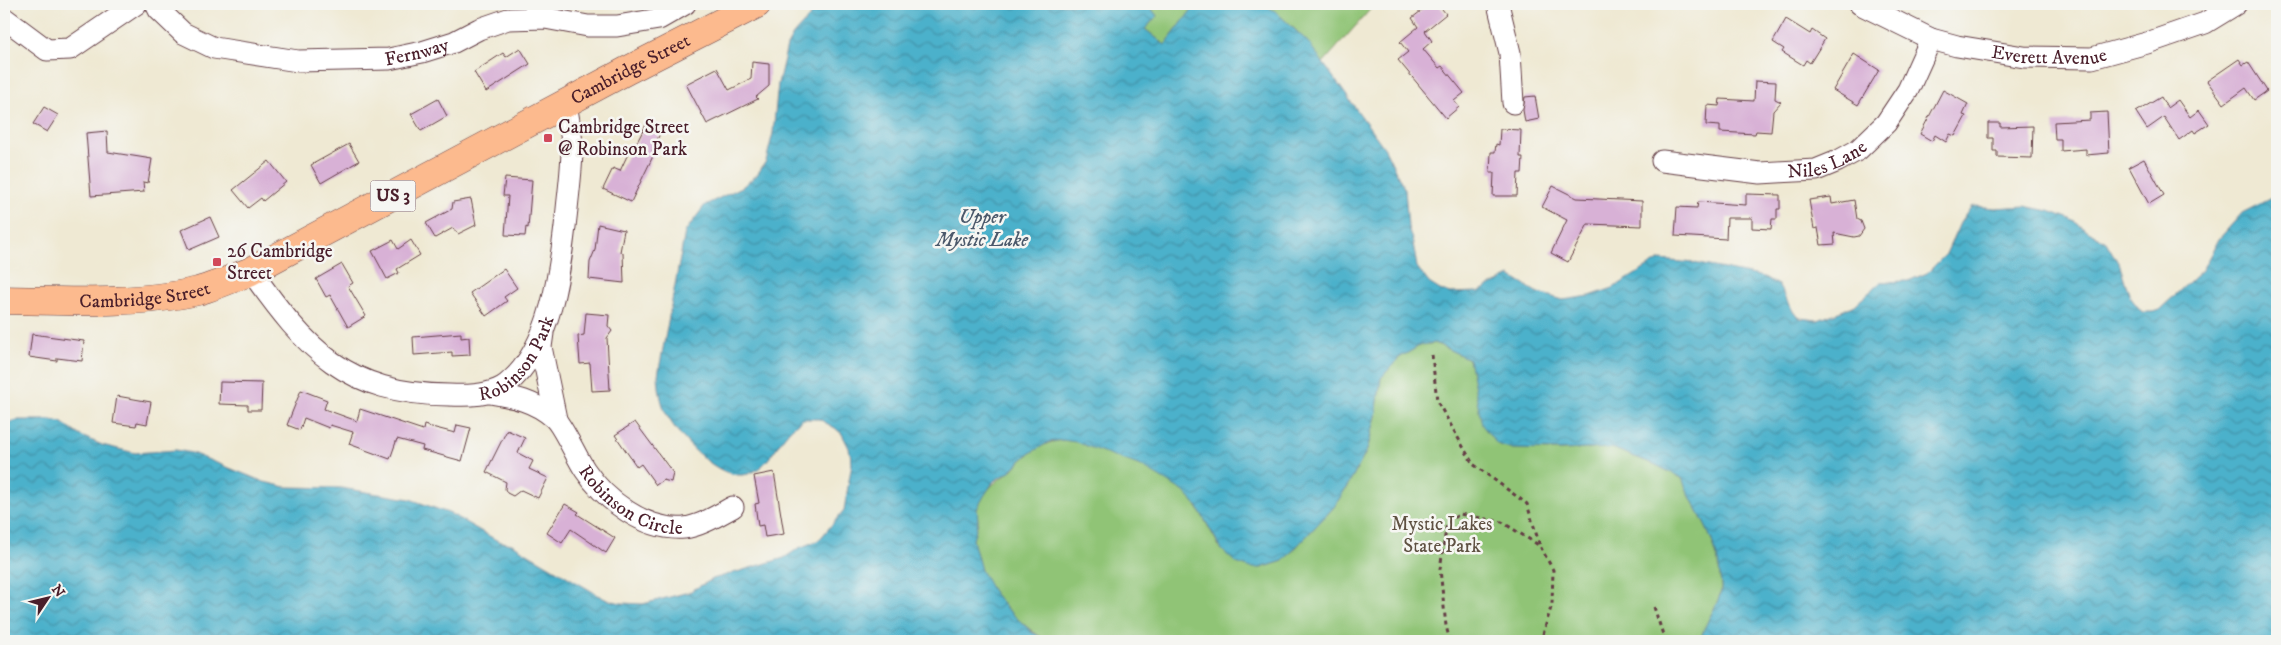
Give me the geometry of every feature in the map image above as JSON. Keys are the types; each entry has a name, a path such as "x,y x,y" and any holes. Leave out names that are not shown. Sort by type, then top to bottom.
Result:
{"highway":[{"name":"Cambridge Street","path":"4,300 140,299 168,296 211,287 251,271 566,103 757,4"}],"street":[{"path":"4,18 47,50 70,49 136,4"},
{"name":"Fernway","path":"156,4 159,10 183,33 214,48 298,61 389,59 422,52 454,42 479,29 508,19 545,18 588,26 617,26 659,19 685,4"},
{"path":"1498,4 1510,54 1512,103"},
{"name":"Everett Avenue","path":"1860,4 1931,39 2024,57 2092,58 2147,43 2206,23 2236,4"},
{"name":"Niles Lane","path":"1662,161 1760,173 1816,170 1838,161 1858,150 1886,123 1908,90 1931,39"},
{"name":"Robinson Park","path":"251,271 279,310 302,336 326,359 357,378 388,389 421,395 461,396 490,393 506,384 520,370 533,351 545,325 558,282 572,148 566,103"},
{"name":"Robinson Circle","path":"545,325 541,347 556,419 586,472 610,498 626,512 640,519 654,524 683,528 711,520 733,507"},
{"name":"Robinson Circle","path":"490,393 522,398 542,408 556,419"}],"path":[{"path":"1432,356 1437,401 1468,456 1473,464 1527,504 1540,546 1553,570 1552,604 1541,641"},
{"path":"1450,641 1446,626 1440,569 1447,523 1460,514 1502,522 1540,546"},
{"path":"1654,607 1664,641"}],"green space":[{"path":"1148,4 1196,4 1165,45 1145,29 1157,16"},
{"path":"1263,4 1375,4 1323,63 1296,30"},
{"name":"Mystic Lakes State Park","path":"1435,343 1469,359 1476,390 1497,444 1513,449 1612,448 1656,465 1682,478 1715,549 1721,585 1719,597 1701,641 1239,641 1223,638 1217,641 1047,641 1021,622 989,586 976,557 973,541 978,523 977,508 980,501 993,484 1010,472 1034,450 1049,443 1065,440 1086,444 1116,454 1147,468 1173,483 1192,501 1223,551 1261,568 1283,561 1334,507 1353,477 1367,450 1376,416 1381,378 1399,358 1421,345"}],"water":[{"name":"Upper Mystic Lake","path":"835,4 1148,4 1157,16 1145,29 1165,45 1196,4 1263,4 1275,11 1308,42 1385,149 1405,190 1408,227 1417,267 1429,283 1440,290 1450,293 1478,292 1510,276 1536,292 1563,300 1590,296 1613,288 1659,260 1694,263 1764,277 1778,285 1794,313 1800,318 1818,320 1856,304 1881,282 1908,281 1927,273 1946,254 1960,223 1971,207 2025,206 2049,211 2070,219 2106,242 2120,266 2130,297 2142,312 2153,312 2159,310 2202,270 2219,239 2242,213 2277,195 2277,641 1701,641 1719,597 1721,585 1715,549 1682,478 1656,465 1612,448 1513,449 1497,444 1482,425 1469,359 1435,343 1421,345 1399,358 1381,378 1376,416 1367,450 1353,477 1334,507 1283,561 1261,568 1251,568 1236,563 1222,550 1197,506 1183,491 1141,466 1076,442 1062,440 1049,442 1027,455 1009,472 994,481 984,496 977,509 978,521 973,540 981,570 992,590 1006,608 1032,632 1047,641 4,641 4,424 17,420 61,422 79,435 102,445 135,453 176,450 192,453 264,482 286,487 341,488 410,499 451,514 498,541 512,544 605,599 621,603 643,604 689,592 713,579 784,558 799,548 819,540 844,510 852,463 849,448 842,434 819,419 803,419 788,432 772,455 756,471 742,475 732,474 712,464 692,448 676,430 663,405 658,375 685,232 705,205 742,187 757,175 766,161 773,133 778,84 787,46 793,35 812,14 824,11"}],"building":[{"path":"1430,4 1438,4 1446,14 1425,31 1432,41 1423,49 1439,68 1442,66 1464,93 1454,101 1459,107 1446,118 1398,60 1408,52 1400,42 1418,27 1412,18"},
{"path":"1786,19 1810,34 1812,30 1825,39 1810,63 1806,60 1803,65 1782,52 1784,49 1773,42"},
{"path":"520,48 530,64 486,92 474,72 503,53 506,57"},
{"path":"1854,54 1879,70 1858,105 1833,90"},
{"path":"2239,59 2243,65 2248,62 2267,91 2254,100 2246,88 2224,104 2207,81"},
{"path":"752,62 769,64 769,86 756,97 758,99 707,124 686,84 717,68 729,90 751,79"},
{"path":"1755,81 1776,82 1775,99 1781,102 1773,111 1771,132 1756,131 1755,134 1720,132 1720,126 1706,125 1707,105 1719,106 1720,99 1754,101"},
{"path":"1943,90 1968,104 1963,115 1966,116 1955,136 1950,134 1946,142 1935,135 1932,141 1920,134"},
{"path":"1535,96 1539,119 1525,122 1523,110 1525,97"},
{"path":"2161,97 2167,108 2178,100 2190,117 2199,110 2209,124 2195,133 2193,130 2179,140 2164,117 2147,129 2136,112"},
{"path":"438,99 447,116 421,131 411,114"},
{"path":"44,107 58,115 47,132 33,124"},
{"path":"2107,112 2109,153 2086,155 2086,149 2061,151 2061,139 2055,139 2054,122 2090,120 2090,113"},
{"path":"648,121 663,127 652,151 655,152 631,202 603,189 613,168 620,171 633,143 636,144"},
{"path":"1988,123 2000,123 2000,127 2033,126 2032,158 1997,157 1997,151 1993,151 1993,138 1988,138"},
{"path":"1500,129 1521,130 1520,157 1523,157 1522,173 1518,173 1517,196 1493,196 1494,173 1490,173 1491,152 1495,152 1496,144 1499,145"},
{"path":"107,131 108,152 152,159 148,183 143,182 144,192 91,196 86,133"},
{"path":"349,144 359,161 321,183 311,165"},
{"path":"2144,159 2164,195 2149,204 2129,167"},
{"path":"269,161 286,182 263,201 261,198 248,208 233,190"},
{"path":"505,178 532,180 528,228 526,227 525,236 505,235 508,196 503,196"},
{"path":"1553,186 1577,198 1642,201 1642,226 1588,224 1568,262 1551,253 1567,220 1542,207"},
{"path":"1746,194 1780,195 1780,209 1777,209 1777,219 1772,219 1771,229 1752,228 1752,218 1727,218 1726,239 1675,236 1677,207 1697,208 1698,202 1746,205"},
{"path":"1831,197 1832,204 1854,200 1857,219 1861,221 1864,229 1859,236 1854,237 1834,233 1835,244 1821,245 1818,228 1814,229 1809,200"},
{"path":"471,199 476,225 458,234 453,228 435,238 426,223 452,209 453,202"},
{"path":"210,217 219,237 189,250 181,230"},
{"path":"598,224 624,230 620,252 623,253 624,283 589,279 590,262 595,250"},
{"path":"393,240 398,249 411,240 420,255 397,269 399,273 387,279 372,251"},
{"path":"342,264 353,283 348,286 366,316 348,327 330,295 326,297 316,279"},
{"path":"504,269 517,288 504,297 507,301 486,316 470,293"},
{"path":"586,313 609,315 608,326 612,331 607,338 610,390 592,391 590,363 580,364 578,336 584,335"},
{"path":"461,333 461,338 469,337 470,355 452,356 452,352 414,355 413,337"},
{"path":"32,334 84,341 82,361 57,358 57,361 29,357"},
{"path":"220,382 262,383 261,410 248,410 248,405 219,404"},
{"path":"301,390 327,400 324,409 357,421 360,409 423,430 424,425 455,433 457,425 471,428 462,461 422,450 423,446 397,439 390,459 349,444 353,432 330,425 329,428 304,418 300,430 287,425"},
{"path":"117,396 151,402 147,424 137,422 136,426 113,423"},
{"path":"635,422 673,473 671,482 663,480 656,485 641,464 637,467 615,435"},
{"path":"507,430 525,438 518,453 533,461 529,469 548,478 538,498 521,490 513,496 507,493 505,489 506,482 486,472"},
{"path":"774,472 784,534 765,537 763,525 758,526 755,504 759,503 754,476"},
{"path":"565,504 579,512 577,514 615,538 606,553 571,529 562,543 547,533"}],"place":[{"name":"Cambridge Street @ Robinson Park","path":"548,138"},
{"name":"26 Cambridge Street","path":"217,262"}]}
